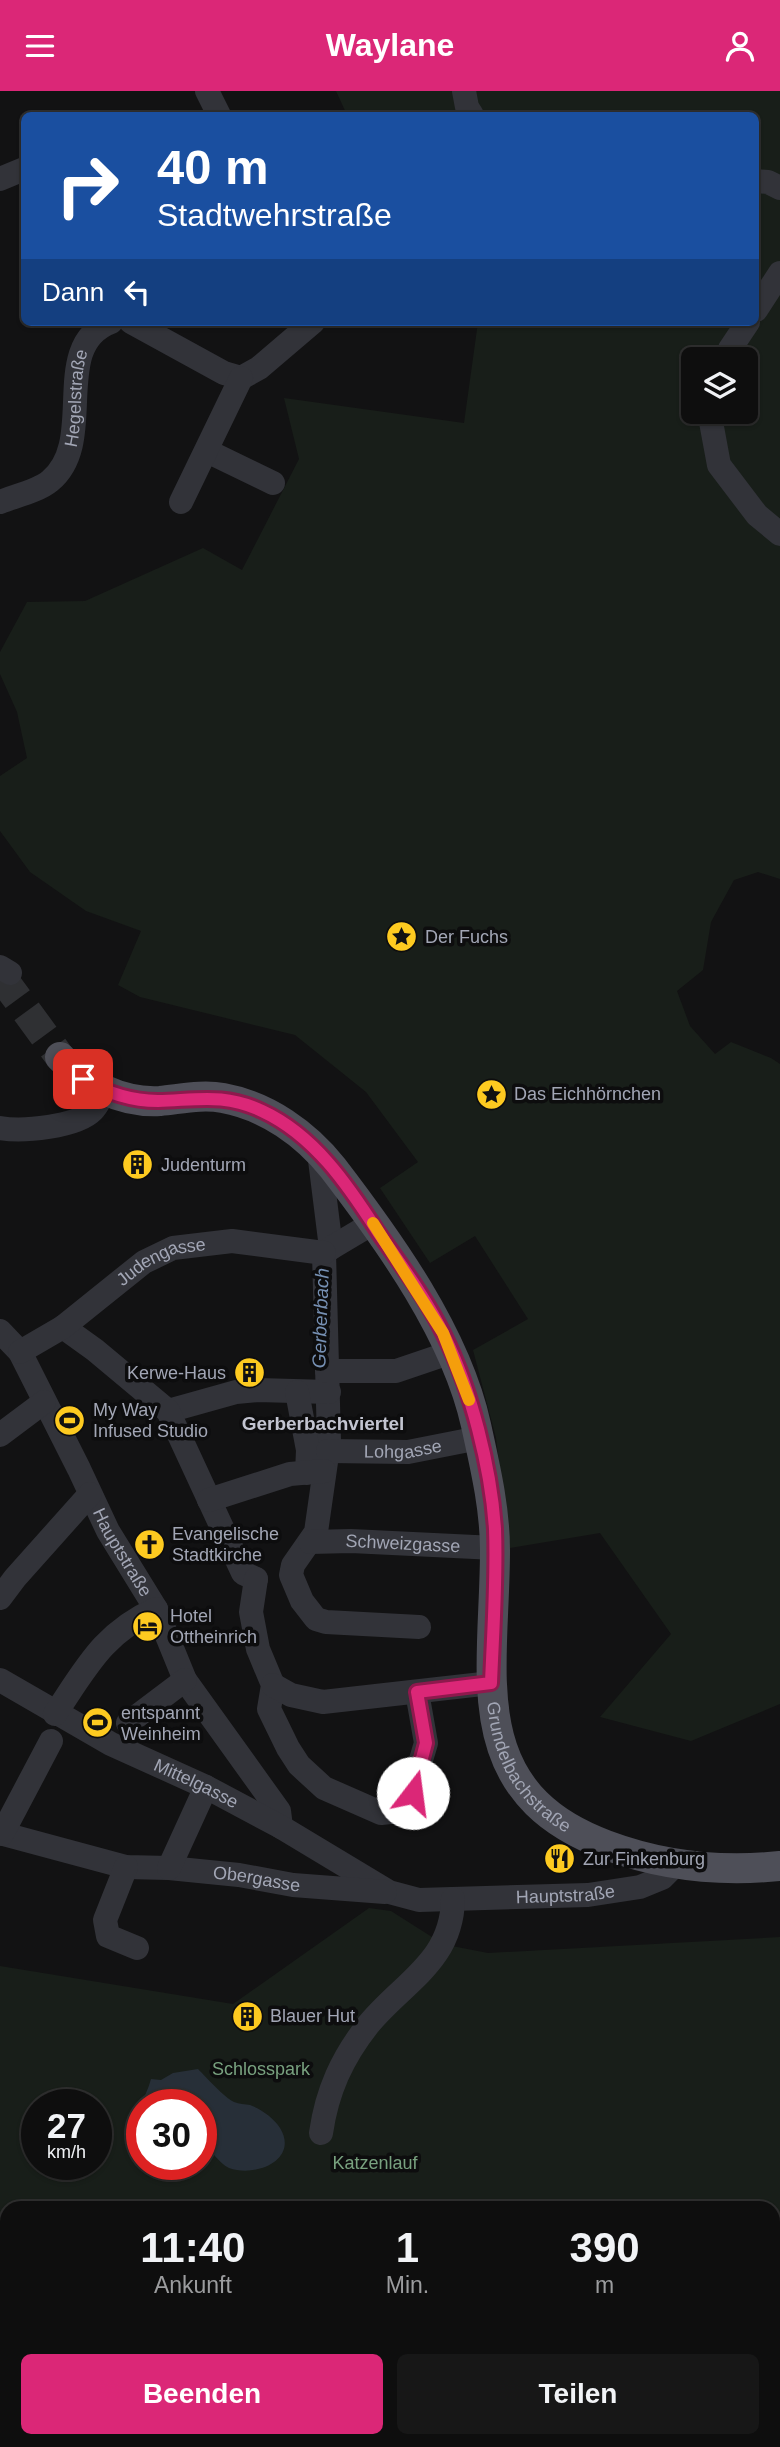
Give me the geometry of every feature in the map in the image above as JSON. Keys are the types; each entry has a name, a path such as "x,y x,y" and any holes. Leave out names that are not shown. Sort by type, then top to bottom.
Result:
{"main road":[{"name":"Grundelbachstraße","path":"60,1057 83,1079 120,1096 157,1101 221,1098 248,1105 285,1124 319,1152 373,1223 433,1314 452,1352 468,1397 489,1487 495,1548 491,1683 494,1717 503,1754 520,1784 540,1807 561,1824 589,1839 644,1857 677,1864 724,1868 780,1866"}],"street":[{"path":"207,91 218,112"},
{"path":"464,91 470,112"},
{"path":"0,179 21,170"},
{"path":"759,181 780,188"},
{"path":"759,305 780,273"},
{"name":"Hegelstraße","path":"0,502 49,483 61,471 72,444 79,359 91,334 104,326"},
{"path":"138,326 224,373 241,378"},
{"path":"731,347 745,326"},
{"path":"181,502 241,378 259,368 287,330"},
{"path":"711,424 719,465 757,515 780,534"},
{"path":"207,451 273,482"},
{"path":"0,1128 12,1130 76,1121 92,1111 105,1091"},
{"path":"319,1152 327,1250 328,1382 316,1532 293,1565 291,1575 302,1601 316,1619 326,1622 419,1627"},
{"path":"327,1250 373,1223"},
{"name":"Judengasse","path":"20,1352 63,1327 127,1273 159,1253 173,1248 232,1241 327,1250"},
{"path":"63,1327 168,1411 243,1573 256,1579 291,1575"},
{"name":"Hauptstraße","path":"0,1331 20,1352 108,1531 156,1609 185,1680 279,1811 281,1826 389,1892 419,1900 588,1895 624,1891 662,1878 677,1864"},
{"path":"168,1411 236,1392 297,1392 328,1382 396,1371 452,1352"},
{"path":"297,1392 308,1450 320,1465"},
{"path":"0,1435 44,1402"},
{"name":"Lohgasse","path":"209,1500 320,1465 479,1438"},
{"path":"0,1598 90,1494"},
{"name":"Schweizgasse","path":"310,1542 351,1541 495,1548"},
{"path":"256,1579 251,1612 258,1649 273,1685 269,1709 288,1748 312,1779 324,1788 381,1812 400,1811 408,1804 426,1743 417,1692"},
{"path":"55,1714 98,1652 117,1631 135,1618 156,1609"},
{"name":"Mittelgasse","path":"0,1680 111,1744 281,1826"},
{"path":"128,1723 185,1680"},
{"path":"273,1685 291,1695 323,1702 491,1683"},
{"path":"1,1833 51,1741"},
{"path":"169,1868 215,1792 248,1771"},
{"name":"Obergasse","path":"1,1833 126,1867 169,1868 239,1875 306,1886 389,1892"},
{"path":"126,1867 105,1920 108,1936 137,1948"},
{"path":"321,2133 330,2089 341,2063 382,2008 431,1963 443,1942 453,1915 453,1899"}],"green space":[{"path":"336,91 780,91 780,879 758,872 734,880 711,922 703,970 677,991 690,1026 715,1054 731,1042 780,1064 780,1704 691,1741 600,1717 671,1634 600,1533 510,1548 496,1438 473,1350 528,1319 475,1236 430,1263 380,1188 418,1162 366,1092 295,1035 140,997 118,985 141,931 86,911 30,872 0,831 0,776 27,758 17,712 0,674 0,652 27,602 85,601 203,548 242,570 299,459 284,398 464,423 477,326 759,326 759,112 346,112"},
{"path":"369,1908 391,1911 432,1937 452,1946 488,1953 780,1937 780,2201 0,2201 0,1966 233,2004"}],"shaded area":[{"path":"198,2069 230,2100 250,2105 271,2117 280,2128 284,2139 284,2149 280,2157 262,2168 251,2170 229,2168 222,2163 217,2158 217,2089 147,2089 151,2079 161,2080 173,2073"}],"tunnel":[{"path":"0,975 60,1057"}],"slow traffic":[{"path":"373,1223 433,1314 453,1355 469,1400"}],"place":[{"name":"Der Fuchs","path":"402,937"},
{"name":"Das Eichhörnchen","path":"491,1094"},
{"name":"Judenturm","path":"138,1165"},
{"name":"Kerwe-Haus","path":"249,1373"},
{"name":"My Way Infused Studio","path":"70,1420"},
{"name":"Evangelische Stadtkirche","path":"149,1544"},
{"name":"Hotel Ottheinrich","path":"147,1626"},
{"name":"entspannt Weinheim","path":"98,1723"},
{"name":"Zur Finkenburg","path":"560,1859"},
{"name":"Blauer Hut","path":"247,2016"}],"district":[{"name":"Gerberbachviertel","path":"323,1423"}],"route":[{"path":"83,1079 105,1091 138,1099 157,1101 221,1098 261,1110 295,1131 332,1167 373,1223 443,1333 476,1423 495,1526 491,1683 417,1692 426,1743 413,1793"}],"water label":[{"name":"Gerberbach","path":"320,1318"}],"park label":[{"name":"Schlosspark","path":"261,2069"},
{"name":"Katzenlauf","path":"375,2163"}]}
